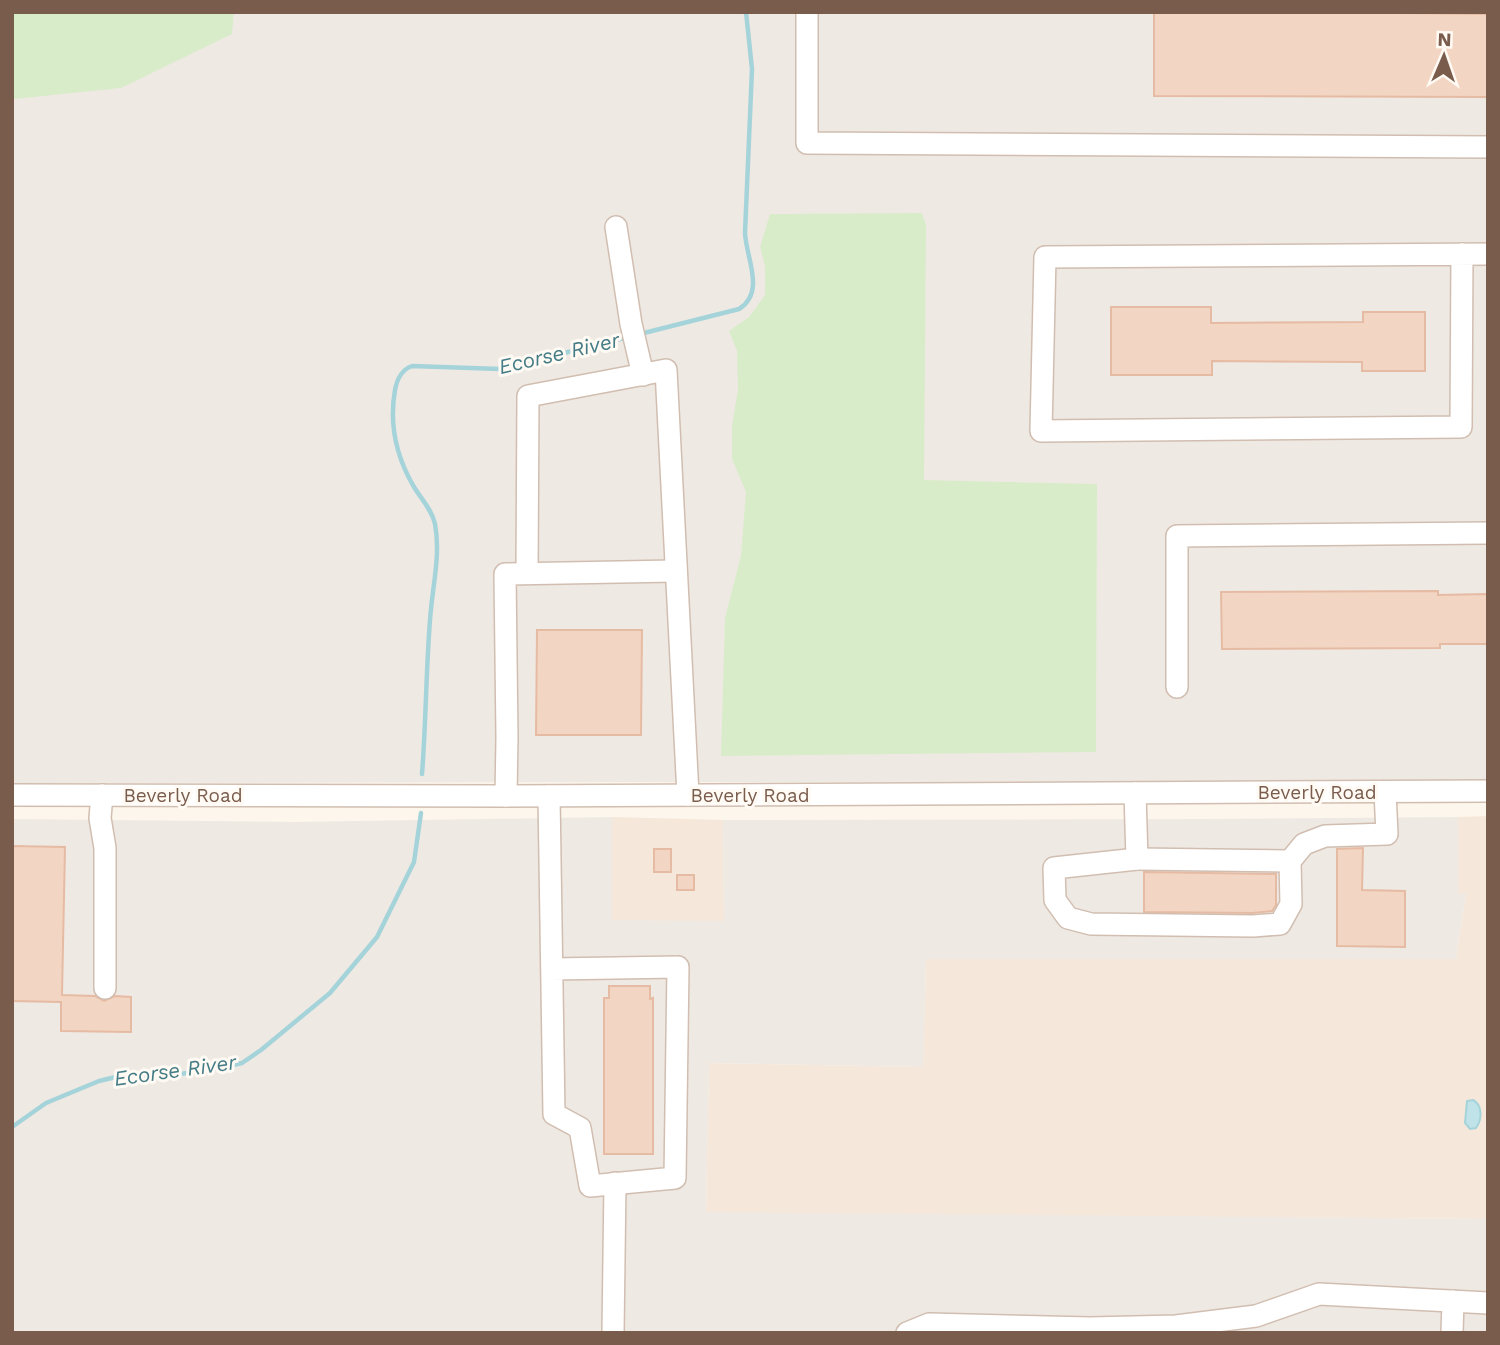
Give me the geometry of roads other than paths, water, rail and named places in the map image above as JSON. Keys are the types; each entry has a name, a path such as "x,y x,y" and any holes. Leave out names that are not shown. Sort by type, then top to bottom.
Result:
{"street":[{"path":"807,12 807,143 1488,147"},
{"path":"616,227 631,324 642,374"},
{"path":"1462,254 1461,427 1041,431 1045,257 1462,254 1488,254"},
{"path":"527,573 527,396 666,370 688,795"},
{"path":"1177,687 1177,536 1488,533"},
{"path":"506,796 508,738 505,574 675,571"},
{"name":"Beverly Road","path":"12,795 549,796 1488,791"},
{"path":"1290,861 1137,859 1054,868 1055,900 1068,918 1091,924 1280,924 1291,904 1290,861 1304,844 1325,836 1387,834 1385,792"},
{"path":"1135,793 1137,859"},
{"path":"102,795 100,818 105,848 105,988"},
{"path":"549,796 554,1114 580,1128 590,1186 675,1178 678,967 552,969"},
{"path":"613,1333 615,1184"},
{"path":"907,1333 929,1324 1090,1328 1176,1326 1256,1316 1319,1294 1488,1303"},
{"path":"1452,1333 1453,1301"}],"water":[{"path":"1473,1100 1479,1105 1480,1117 1476,1128 1470,1129 1465,1123 1467,1101"}],"waterway":[{"name":"Ecorse River","path":"640,334 739,309 747,302 751,293 753,284 745,233 752,69 746,12"},
{"name":"Ecorse River","path":"422,774 437,536 432,514 408,476 399,453 393,415 398,379 402,372 412,366 500,369 628,337"},
{"name":"Ecorse River","path":"12,1127 46,1103 99,1081 120,1076 173,1075 221,1068 242,1063 261,1050 330,993 377,937 414,862 421,813"}]}
